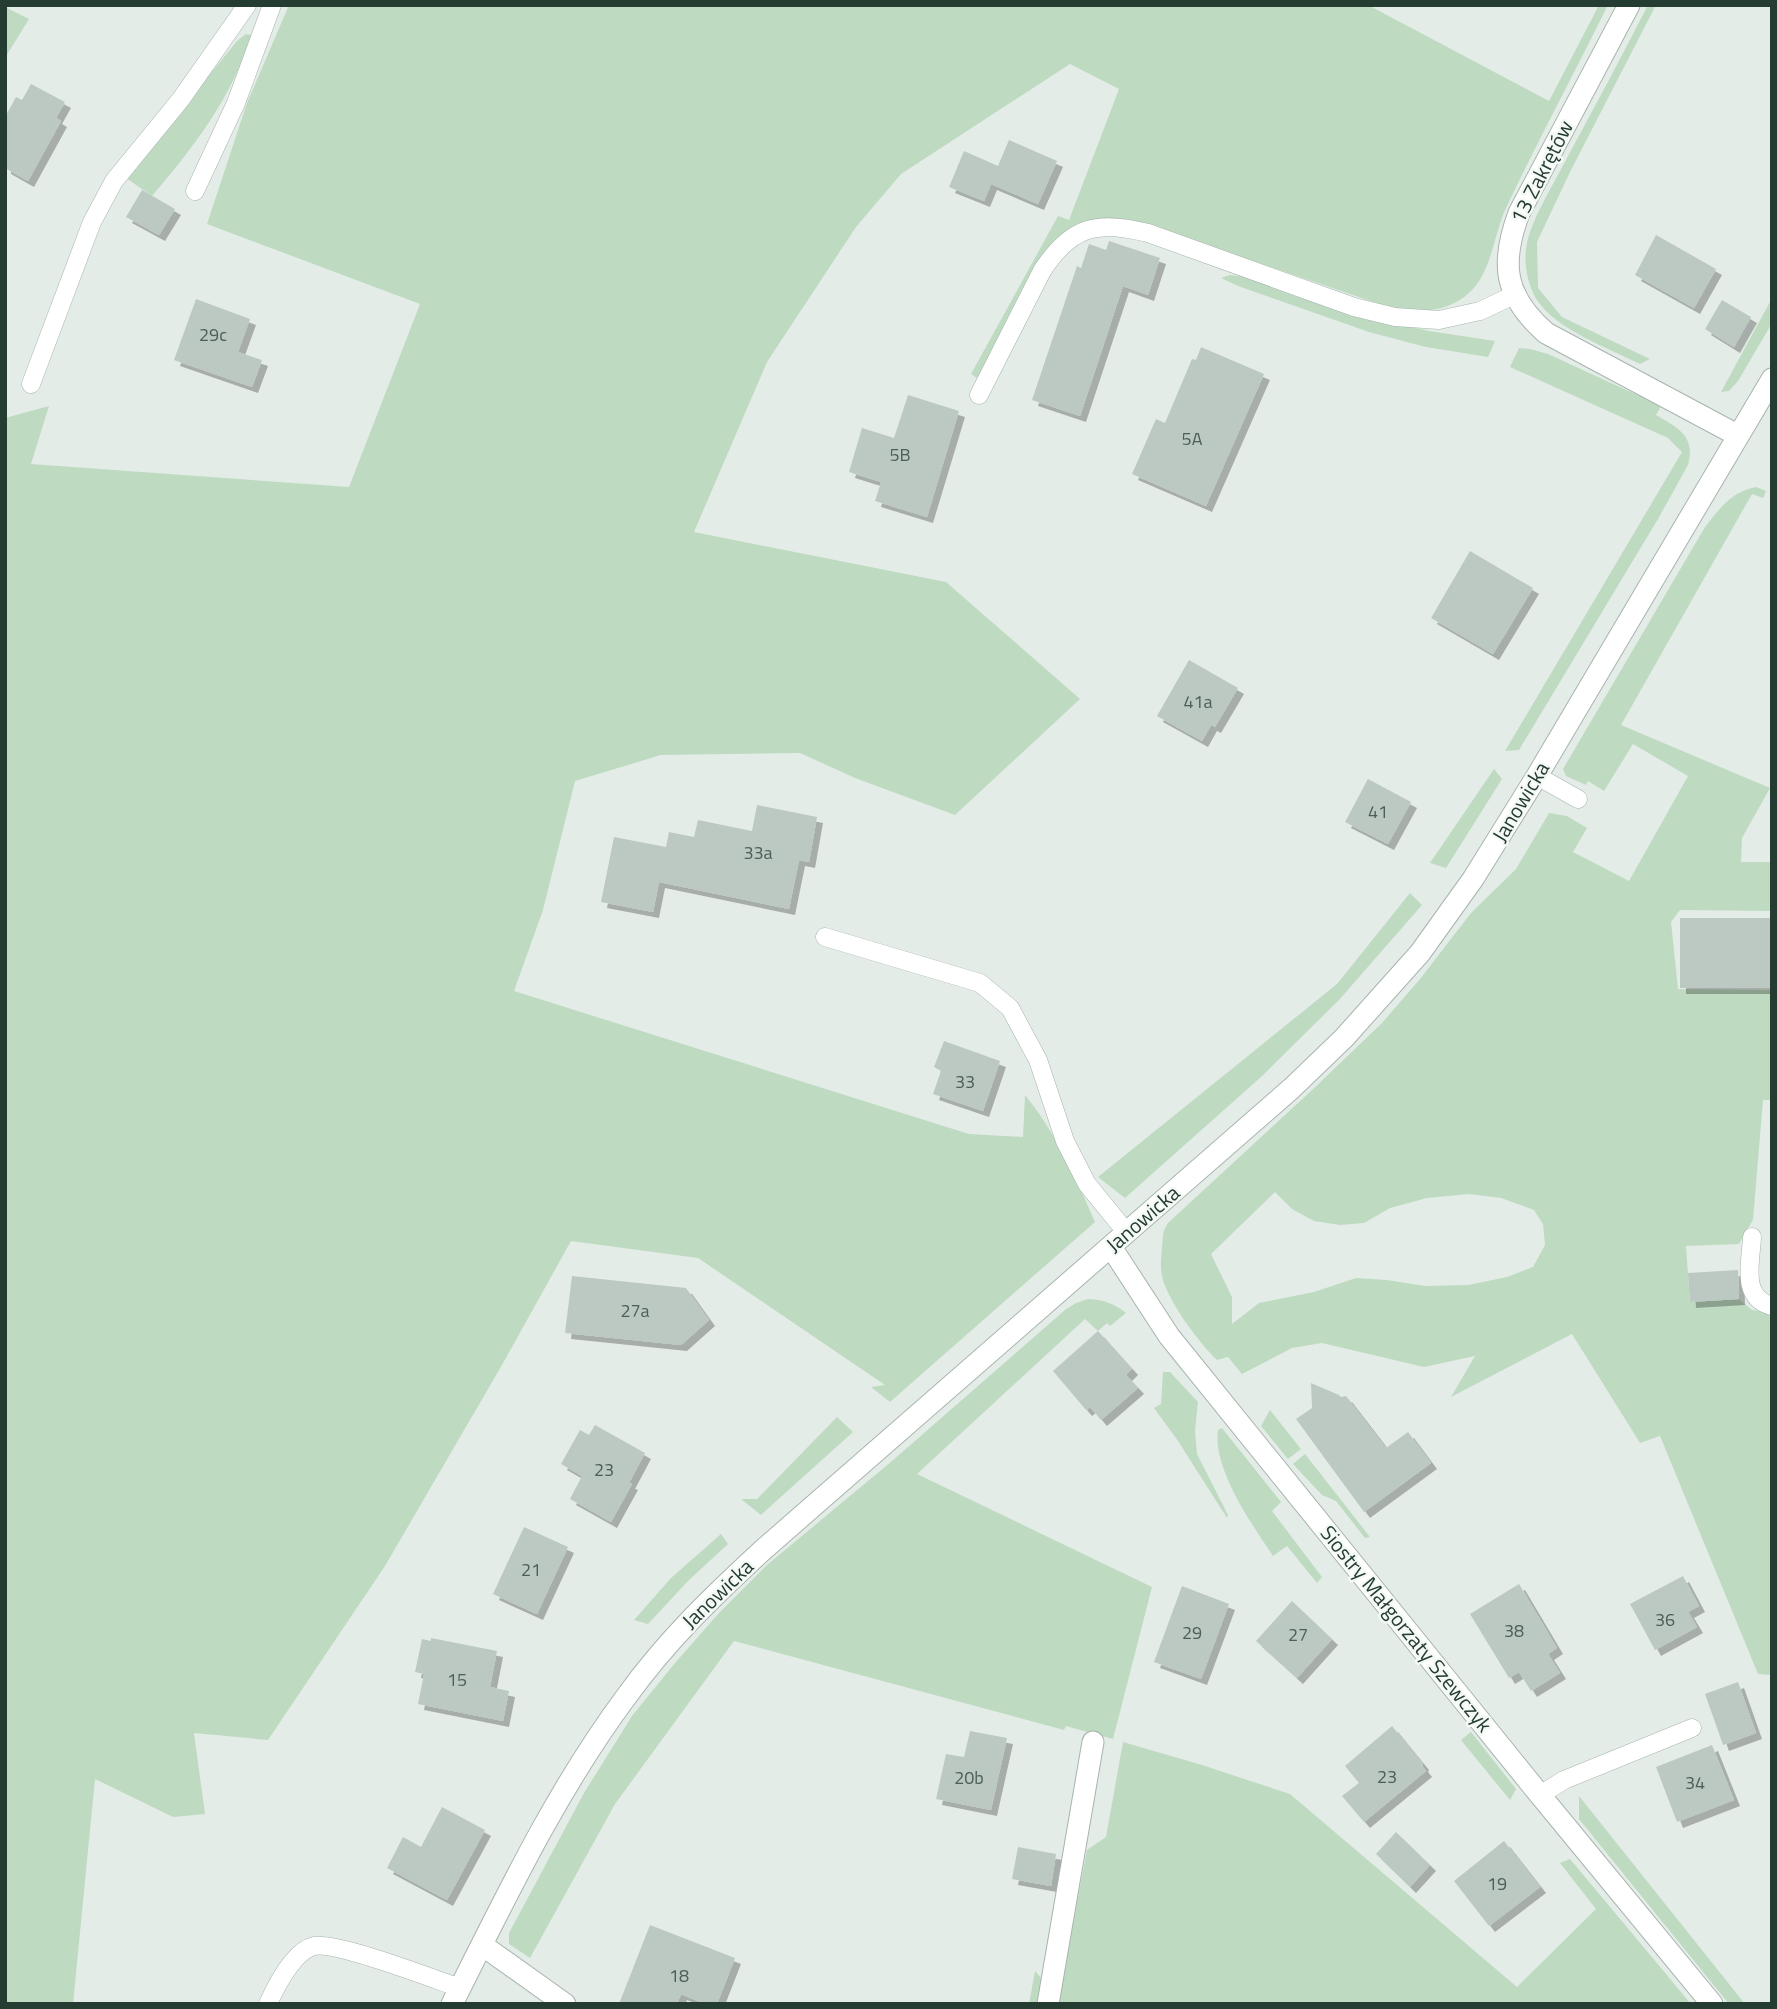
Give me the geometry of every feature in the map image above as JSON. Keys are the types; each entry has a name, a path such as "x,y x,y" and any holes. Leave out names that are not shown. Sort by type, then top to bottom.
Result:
{"street":[{"name":"13 Zakrętów","path":"1629,5 1519,213 1508,252 1508,271 1514,295 1528,317 1546,332 1737,435"},
{"name":"Janowicka","path":"456,1996 556,1805 591,1747 626,1696 673,1638 764,1549 1292,1088 1343,1038 1420,953 1473,879 1537,776 1772,379"},
{"name":"Siostry Małgorzaty Szewczyk","path":"1119,1240 1169,1336 1712,2004"},
{"path":"1048,2004 1093,1742"},
{"path":"482,1945 565,2004"}],"lane":[{"path":"31,384 92,222 114,181 181,99 247,5"},
{"path":"195,191 236,103 272,5"},
{"path":"979,395 1042,271 1054,253 1067,240 1081,232 1098,228 1114,226 1148,233 1354,307 1395,317 1439,320 1480,311 1514,295"},
{"path":"1537,776 1578,799"},
{"path":"825,937 980,983 1010,1008 1038,1060 1065,1141 1119,1240"},
{"path":"1752,1237 1749,1279 1752,1294 1764,1304 1772,1306"},
{"path":"1540,1795 1564,1780 1692,1728"},
{"path":"268,2004 276,1986 292,1964 304,1951 316,1946 349,1951 456,1996"}],"green space":[{"path":"289,5 1368,5 1549,101 1599,5 1608,5 1507,206 1483,275 1477,285 1461,299 1434,310 1394,309 1136,221 1101,220 1037,268 977,378 971,374 1058,216 1069,220 1119,89 1070,64 901,174 856,227 767,362 694,532 946,582 1080,699 955,815 855,778 800,753 661,755 575,781 543,910 514,991 969,1134 1023,1137 1025,1095 1056,1140 1095,1222 890,1402 871,1387 885,1385 698,1258 571,1241 385,1566 268,1740 194,1733 205,1814 173,1817 95,1779 73,2004 5,2004 5,418 49,406 31,464 349,487 420,304 207,224 247,103"},
{"path":"1648,5 1656,5 1537,242 1538,288 1562,317 1650,359 1640,364 1584,337 1546,311 1531,287 1525,257 1530,233 1539,211"},
{"path":"5,7 29,19 5,58"},
{"path":"246,34 251,35 244,57 223,100 152,196 126,178 237,41"},
{"path":"1230,275 1247,277 1355,314 1429,331 1495,341 1488,357 1426,347 1369,332 1221,278"},
{"path":"1771,300 1772,323 1738,381 1729,391 1721,392"},
{"path":"1519,348 1548,354 1661,406 1656,415 1683,434 1690,455 1688,465 1658,519 1519,750 1505,751 1682,452 1668,438 1510,367"},
{"path":"1756,487 1766,491 1763,498 1752,494 1621,725 1770,788 1742,838 1741,862 1772,862 1772,911 1680,910 1671,922 1678,989 1772,990 1772,1100 1763,1100 1753,1220 1739,1244 1686,1246 1690,1302 1739,1299 1752,1310 1772,1313 1772,1675 1758,1674 1660,1436 1640,1443 1572,1334 1451,1397 1475,1356 1424,1367 1322,1343 1292,1348 1242,1374 1228,1357 1217,1360 1193,1332 1170,1297 1161,1266 1163,1234 1169,1222 1382,1023 1471,913 1516,869 1549,813 1567,816 1587,828 1573,852 1629,881 1688,776 1633,744 1604,791 1588,781 1586,785 1566,776 1563,769 1705,527 1727,502 1747,489","holes":["1275,1192 1292,1209 1314,1221 1340,1225 1364,1223 1390,1208 1427,1198 1469,1194 1501,1198 1534,1210 1543,1224 1545,1245 1533,1267 1507,1277 1468,1285 1425,1286 1356,1278 1314,1292 1259,1303 1232,1324 1232,1297 1211,1254"]},
{"path":"1494,769 1502,779 1446,868 1430,863"},
{"path":"1410,893 1422,905 1339,1000 1261,1077 1125,1198 1098,1177 1337,984"},
{"path":"1088,1299 1108,1303 1126,1313 1110,1326 1107,1323 1098,1331 1085,1319 917,1474 1152,1587 1113,1739 1066,1726 1064,1730 734,1641 615,1804 530,1958 509,1944 509,1933 584,1793 632,1716 719,1613 767,1565 892,1461 1065,1310"},
{"path":"1163,1372 1170,1372 1198,1402 1195,1431 1197,1454 1228,1515 1227,1518 1154,1408 1161,1404"},
{"path":"1270,1410 1301,1449 1288,1459 1261,1426"},
{"path":"837,1417 853,1432 761,1515 741,1499 757,1499"},
{"path":"1222,1428 1281,1502 1272,1511 1322,1577 1317,1583 1287,1546 1273,1556 1245,1513 1221,1462 1218,1430"},
{"path":"1305,1454 1370,1537 1365,1538 1336,1501 1322,1495 1293,1464"},
{"path":"721,1534 728,1544 689,1580 648,1624 634,1620 671,1578"},
{"path":"1471,1732 1516,1789 1510,1800 1461,1740"},
{"path":"1123,1742 1290,1794 1517,1987 1596,1909 1560,1863 1570,1859 1691,2004 1058,2004 1087,1850 1106,1837"},
{"path":"1579,1796 1745,2004 1729,2004 1579,1819"},
{"path":"1035,1971 1042,1979 1037,2004 1029,2004"}],"building":[{"path":"31,84 65,102 56,118 61,121 28,181 5,168 5,117 16,97 22,100"},
{"path":"1009,140 1057,161 1038,204 991,184 984,201 949,187 964,151 998,166"},
{"path":"142,190 175,209 159,235 126,217"},
{"path":"1656,235 1716,269 1694,308 1635,275"},
{"path":"1109,241 1160,258 1148,295 1123,286 1080,416 1032,400 1077,266 1081,268 1089,244 1106,250"},
{"path":"196,299 250,319 238,352 262,360 252,387 174,360"},
{"path":"1722,300 1751,317 1734,347 1705,329"},
{"path":"1201,347 1264,374 1206,506 1132,474 1156,419 1165,423 1192,359 1196,360"},
{"path":"908,395 959,411 927,517 875,501 881,482 849,472 862,428 894,438"},
{"path":"1470,551 1533,588 1493,654 1431,618"},
{"path":"1189,660 1238,688 1215,727 1211,725 1202,741 1157,716"},
{"path":"1368,779 1411,802 1388,844 1345,822"},
{"path":"757,805 817,817 809,862 799,860 789,909 659,882 653,912 601,902 614,837 666,847 669,832 694,837 698,820 752,831"},
{"path":"1680,918 1772,918 1772,988 1680,988"},
{"path":"944,1041 1000,1061 983,1111 933,1094 941,1071 934,1067"},
{"path":"1738,1270 1739,1299 1690,1302 1688,1273"},
{"path":"572,1276 686,1288 709,1320 681,1345 565,1333"},
{"path":"1098,1331 1132,1369 1126,1375 1138,1388 1101,1420 1090,1407 1086,1410 1053,1371"},
{"path":"1311,1383 1341,1397 1346,1396 1386,1448 1408,1432 1431,1463 1364,1512 1296,1419 1312,1408"},
{"path":"595,1425 645,1453 611,1522 570,1499 582,1476 561,1464 580,1430 589,1435"},
{"path":"524,1527 568,1547 537,1614 493,1594"},
{"path":"1683,1576 1699,1606 1688,1612 1697,1627 1655,1650 1630,1604"},
{"path":"1519,1584 1557,1648 1548,1654 1560,1673 1531,1691 1519,1672 1509,1678 1470,1614"},
{"path":"1182,1586 1229,1604 1201,1679 1154,1662"},
{"path":"1292,1601 1332,1639 1297,1678 1256,1641"},
{"path":"431,1638 497,1651 490,1687 509,1691 503,1721 418,1704 424,1674 415,1672 422,1639 431,1641"},
{"path":"1738,1682 1756,1733 1723,1745 1705,1694"},
{"path":"1392,1726 1426,1771 1364,1822 1342,1796 1359,1783 1345,1766"},
{"path":"970,1731 1007,1738 991,1810 936,1799 946,1754 964,1757"},
{"path":"1712,1745 1734,1800 1677,1822 1656,1767"},
{"path":"442,1807 485,1830 447,1900 387,1868 403,1837 421,1847"},
{"path":"1396,1832 1430,1865 1410,1887 1376,1854"},
{"path":"1504,1841 1540,1887 1489,1926 1454,1881"},
{"path":"1018,1847 1056,1854 1051,1886 1012,1879"},
{"path":"650,1925 735,1958 717,2004 705,2004 681,1994 677,2004 619,2004"}]}
